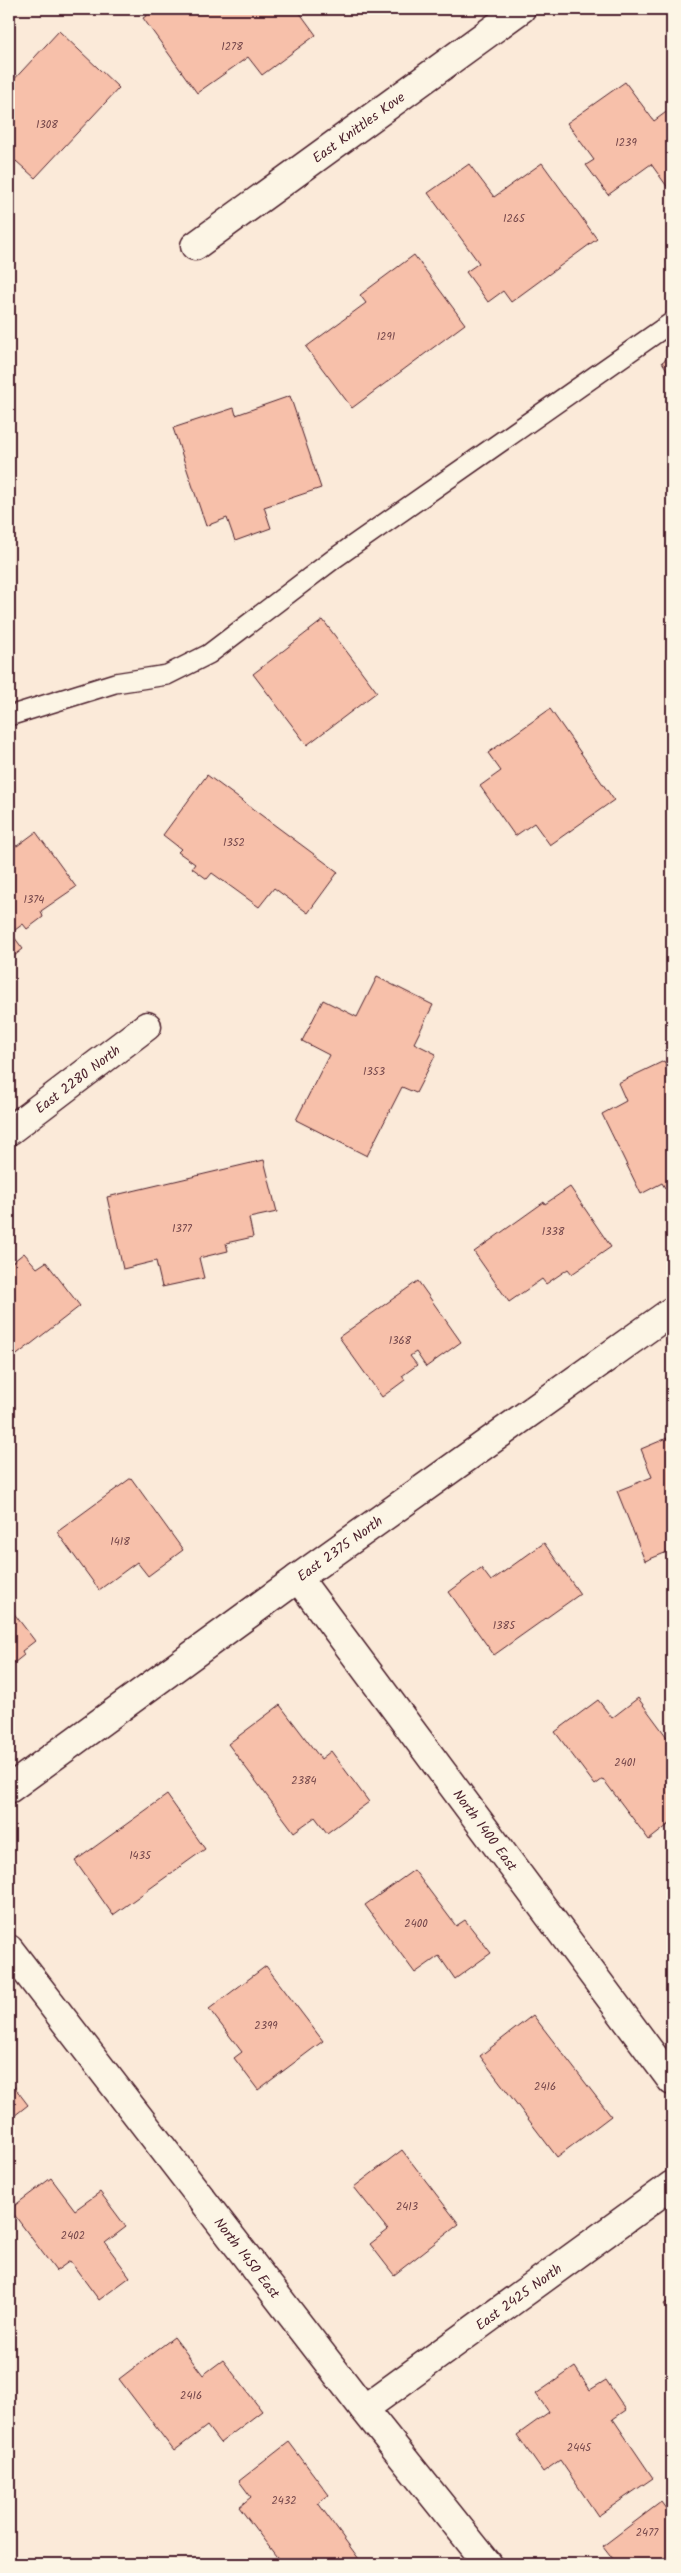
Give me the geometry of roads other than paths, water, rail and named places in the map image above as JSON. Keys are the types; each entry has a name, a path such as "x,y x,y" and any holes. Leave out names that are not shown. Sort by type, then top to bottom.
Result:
{"street":[{"name":"East Knittles Kove","path":"195,246 521,9"},
{"name":"East 2280 North","path":"9,1131 147,1026"},
{"name":"East 2375 North","path":"9,1789 298,1578 672,1312"},
{"name":"North 1400 East","path":"298,1578 672,2081"},
{"name":"North 1450 East","path":"9,1949 364,2409 488,2564"},
{"name":"East 2425 North","path":"364,2409 672,2185"}],"lane":[{"path":"9,716 115,684 167,675 209,654 344,552 672,322"}]}
